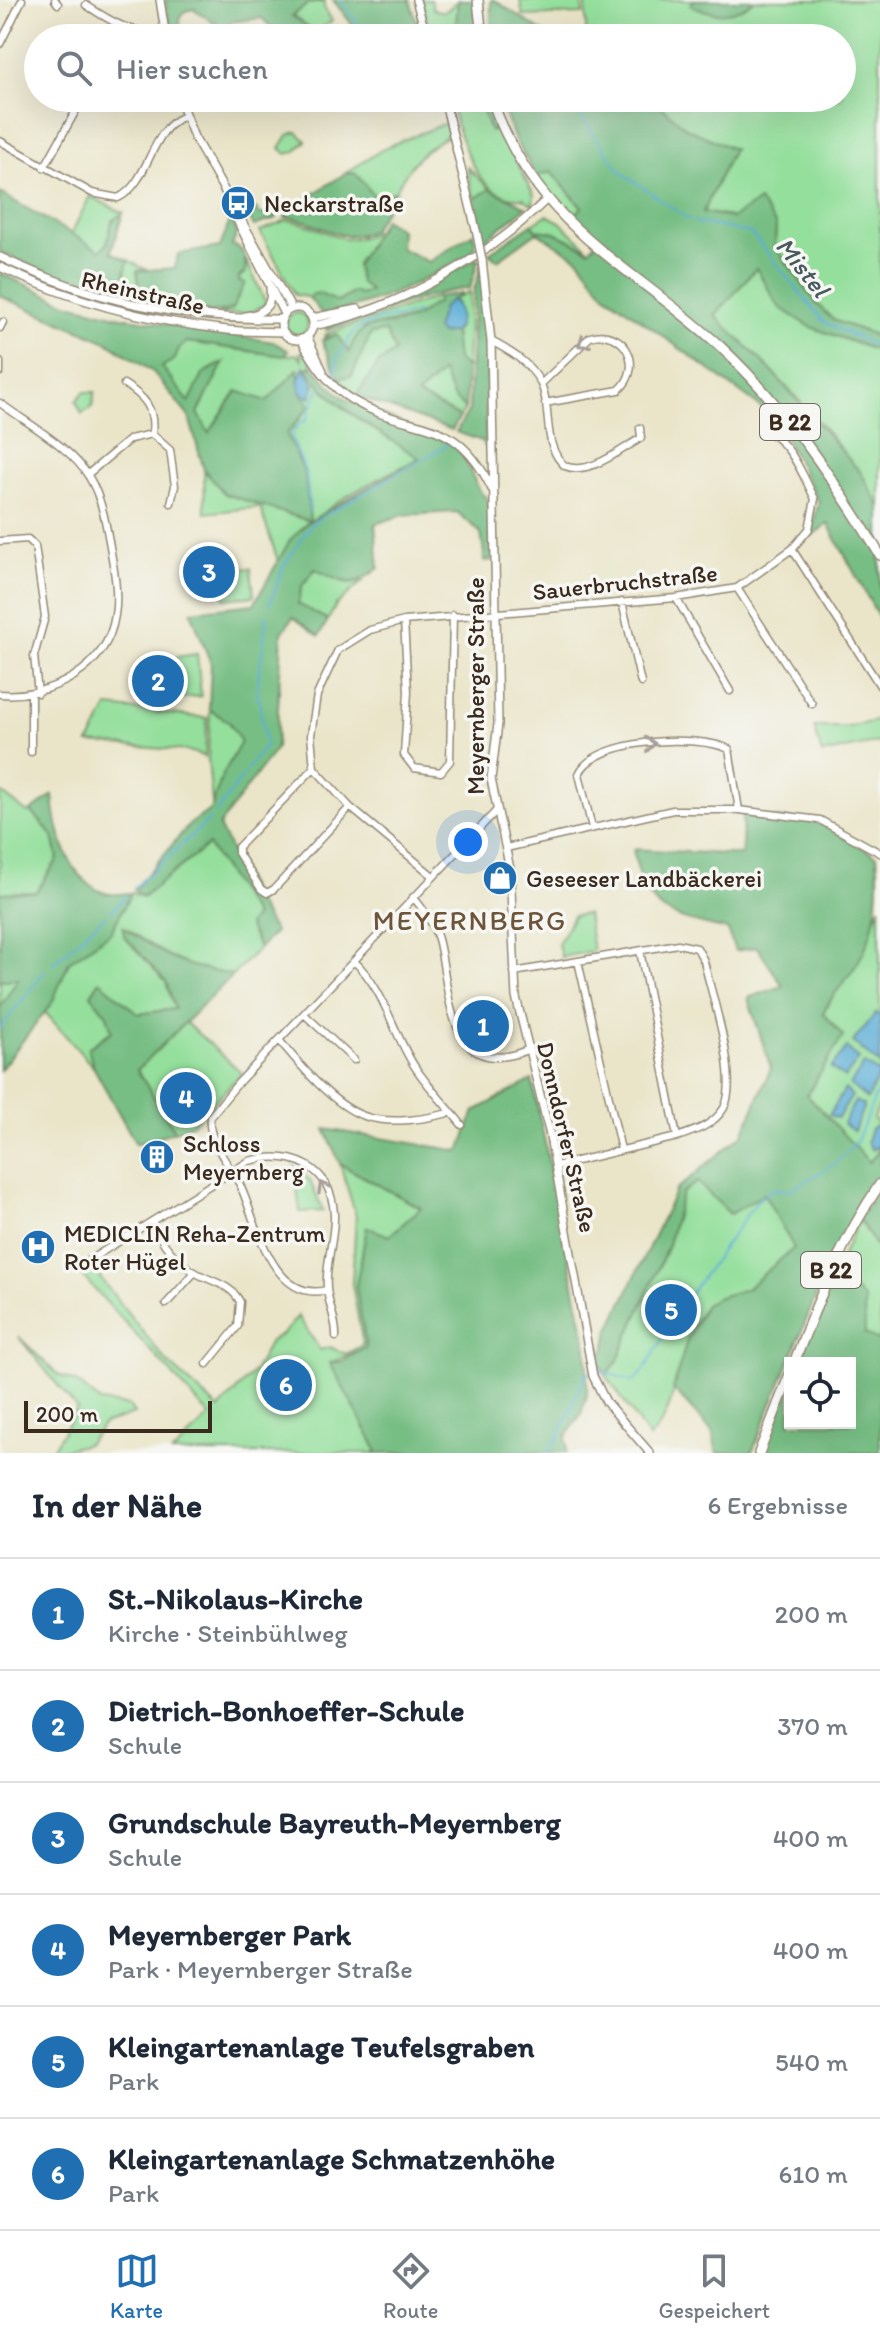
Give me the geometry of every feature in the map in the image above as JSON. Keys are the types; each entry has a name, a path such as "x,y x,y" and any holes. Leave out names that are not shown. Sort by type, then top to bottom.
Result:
{"main road":[{"path":"478,0 480,24"},
{"name":"B 22","path":"496,112 509,144 546,200 582,236 720,347 751,377 810,445 880,555"},
{"name":"B 22","path":"796,1357 821,1291 852,1225 880,1184"},
{"path":"759,1453 784,1389"}],"street":[{"path":"0,43 22,0"},
{"path":"160,0 164,24"},
{"path":"416,0 423,24"},
{"path":"86,5 115,24"},
{"path":"44,168 75,112"},
{"path":"183,112 285,314 283,332 292,339 304,338"},
{"name":"Meyernberger Straße","path":"233,1170 211,1131 210,1117 496,811 491,779 498,724 491,341 482,260 448,112"},
{"path":"0,141 44,168 100,196 118,198 132,186 172,121 184,116"},
{"path":"228,198 285,314"},
{"path":"304,338 312,322 372,307 455,268 546,200"},
{"name":"Rheinstraße","path":"0,257 67,287 160,312 231,320 285,314"},
{"name":"Rheinstraße","path":"0,267 64,295 158,321 231,331 283,332"},
{"path":"231,320 265,309 270,301 269,284"},
{"path":"285,314 304,309 312,322"},
{"path":"541,384 590,337 613,337 623,343 631,355 630,376 619,390 545,403"},
{"path":"304,338 323,371 350,399 442,431 474,457 494,493"},
{"path":"491,341 524,362 541,384 553,449 558,460 572,469 581,469 641,438 640,428"},
{"path":"0,362 0,372"},
{"path":"124,384 141,394 152,411 152,434 170,450 175,486 171,503"},
{"path":"0,403 70,456 88,474 105,518 112,558 115,617 99,651 83,669 64,683 35,694 0,694"},
{"name":"Sauerbruchstraße","path":"314,768 311,735 317,695 329,661 354,637 404,621 676,598 737,588 792,549 809,529 815,499 784,447 772,433 764,432"},
{"path":"88,474 130,439 152,434"},
{"path":"474,457 486,460 494,455"},
{"path":"0,541 28,539 35,546 45,617 34,656 31,752"},
{"path":"792,549 880,686"},
{"path":"737,588 812,704"},
{"path":"676,598 730,691"},
{"path":"622,602 641,683"},
{"path":"404,621 408,692 404,755 414,768 444,771 450,761 453,615"},
{"path":"592,828 578,781 582,767 591,759 624,747 690,739 729,749 739,810"},
{"path":"350,807 267,893 261,889 238,853 238,847 314,768 350,807 433,876"},
{"path":"506,848 673,810 739,810 820,820 880,853"},
{"name":"Donndorfer Straße","path":"496,811 513,892 514,972 527,1050 556,1166 593,1376 606,1402 650,1453"},
{"path":"413,897 428,916 438,939 454,1026 468,1044 486,1053 506,1055 527,1050"},
{"path":"514,972 684,943 701,953 729,1076 728,1099 718,1116 697,1131 556,1166"},
{"path":"640,951 677,1137"},
{"path":"354,961 370,976 380,992 415,1067 462,1125"},
{"path":"578,961 621,1150"},
{"path":"304,1014 354,1060"},
{"path":"280,1041 318,1084 364,1116 409,1119 452,1112"},
{"path":"86,1262 249,1161 272,1155 295,1157 321,1180 334,1212 327,1290 336,1337"},
{"path":"233,1170 262,1249 297,1284 316,1293 327,1290"},
{"path":"152,1221 167,1249 195,1272 227,1287 237,1297 242,1310 233,1333 207,1364"},
{"path":"166,1304 195,1272"}],"green space":[{"path":"165,0 326,0 308,4 292,16 304,24 268,24 262,18 215,24 194,9 185,11 180,24 169,24"},
{"path":"333,0 410,0 417,24 352,24"},
{"path":"421,0 431,0 433,9 442,11 448,10 458,0 456,24 428,24"},
{"path":"458,0 475,0 476,24 456,24"},
{"path":"491,0 494,0 531,24 491,24"},
{"path":"520,0 582,0 583,14 523,16"},
{"path":"586,0 880,0 880,337 833,320 817,304 775,246 776,225 703,212 733,149 686,128 667,112 856,112 856,24 586,24"},
{"path":"694,0 754,0 739,10 724,13 690,5"},
{"path":"325,2 324,7 332,21 327,24 304,24 292,16 308,4"},
{"path":"483,112 490,131 498,127 534,195 533,205 523,198 508,197 495,191 484,181 468,155 453,113"},
{"path":"483,112 492,112 498,127 490,131"},
{"path":"504,112 667,112 686,128 733,149 703,212 732,218 759,201 776,225 775,246 817,304 833,320 880,337 880,352 811,327 779,307 756,268 715,316 769,368 862,474 880,507 880,620 828,524 809,537 819,502 774,417 604,293 579,259 537,232 498,260 489,253 532,224 536,230 554,232 589,250 598,240 572,219 582,207 551,172 536,176 515,140"},
{"path":"449,122 451,134 418,158 395,191 376,198 356,174 346,173 386,147"},
{"path":"297,132 306,141 295,152 286,154 280,148 288,135"},
{"path":"467,167 490,189 474,199"},
{"path":"551,172 583,208 572,219 536,176"},
{"path":"346,173 356,174 376,198 396,193 371,231 359,235 338,234 285,217 301,202"},
{"path":"490,189 527,207 483,241 474,199"},
{"path":"0,193 100,250 107,244 112,221 123,213 111,252 128,260 124,278 115,276 106,266 103,277 86,280 87,286 99,287 103,282 133,288 139,283 137,271 175,268 178,254 220,247 231,218 237,234 232,245 243,252 245,260 245,273 239,277 239,282 245,283 232,309 209,313 149,306 81,285 0,252"},
{"path":"90,196 123,213 112,221 107,244 100,251 70,236"},
{"path":"242,206 257,209 258,214 276,214 277,218 254,226"},
{"path":"547,215 560,222 590,250 554,232 536,230 532,224"},
{"path":"384,219 401,230 400,248 429,262 473,233 476,244 471,254 399,291 322,314 310,299 311,295 318,293 338,302 354,292 361,295 370,291 360,282 356,265"},
{"path":"286,220 342,238 365,237 377,230 356,265 360,281 370,291 361,295 354,292 338,302 295,295 260,231"},
{"path":"479,257 470,288 416,300 326,330 326,326 405,298"},
{"path":"128,260 145,269 137,271 139,283 133,288 103,282 99,287 86,286 86,280 95,280 106,265 123,278"},
{"path":"246,260 266,303 250,313 218,315 232,309 240,287 239,276 245,273"},
{"path":"481,267 488,342 485,447 482,441 456,432 469,410 474,291"},
{"path":"756,268 811,327 880,352 880,507 864,480 825,430 715,316"},
{"path":"0,273 66,303 117,316 273,342 289,351 284,356 187,342 179,348 175,359 162,367 189,402 204,373 224,362 198,413 209,433 237,391 267,401 298,369 300,392 310,405 287,434 305,474 310,521 419,458 330,396 307,368 313,366 326,382 349,401 452,444 479,490 488,499 492,560 485,561 481,533 457,512 403,515 375,524 379,568 354,582 341,581 315,569 302,586 298,604 328,620 319,636 293,617 282,633 276,748 219,826 256,902 275,932 259,948 248,925 255,916 208,845 142,897 134,890 189,825 211,809 222,776 241,742 229,722 209,709 211,664 191,611 254,604 290,540 309,521 225,494 204,470 189,417 153,372 107,342 0,296"},
{"path":"470,292 467,368 457,360 454,332 458,327 457,304 452,299"},
{"path":"462,293 443,307 440,334 454,332 457,360 467,368 465,409 453,397 442,372 417,395 460,417 452,430 356,396 379,363 395,352 386,332 371,334 351,376 338,378 322,341 336,334 349,352 361,331 406,321 437,303 437,297"},
{"path":"437,297 437,303 417,317 364,328 349,353 328,335 322,341 326,334"},
{"path":"297,313 305,316 308,324 305,332 297,335 289,332 286,324 289,316"},
{"path":"386,331 395,352 379,363 356,396 338,378 352,376 371,334"},
{"path":"187,342 284,356 296,354 302,360 300,353 304,351 313,366 308,367 318,382 343,408 420,458 361,488 322,513 290,543 278,561 260,507 205,513 204,470 225,494 310,521 305,474 287,434 310,406 300,392 298,371 267,402 208,434 198,413 223,363 204,373 189,403 162,367 175,359 179,348"},
{"path":"443,372 453,397 465,409 460,417 417,395"},
{"path":"84,392 95,392 92,407 82,414 76,401"},
{"path":"251,568 254,596 225,599 222,571"},
{"path":"315,569 348,584 363,581 336,605 328,620 297,604 302,586"},
{"path":"197,654 201,696 180,698 175,657"},
{"path":"108,707 207,718 205,757 189,751 89,743"},
{"path":"210,710 229,722 241,742 212,802 208,760"},
{"path":"880,720 880,742 822,754 814,727 848,727"},
{"path":"0,792 28,813 31,811 53,836 58,859 36,892 0,893"},
{"path":"53,795 66,853 82,878 105,893 131,893 111,932 69,962 52,1003 0,1070 0,1007 18,979 0,980 0,893 36,892 58,859 53,836 31,811"},
{"path":"743,815 818,822 877,856 877,901 871,931 860,958 823,1013 843,1036 807,1095 869,1162 880,1150 880,1175 850,1222 791,1357 784,1357 784,1374 752,1453 717,1453 712,1431 673,1389 687,1340 705,1305 746,1289 794,1248 764,1194 730,1214 697,1182 682,1193 667,1248 617,1362 606,1375 596,1358 605,1350 609,1331 676,1190 743,1134 771,1068 748,998 783,986 757,947 735,951 728,930 675,916 653,900 638,871 633,849 742,855"},
{"path":"208,845 255,916 248,925 259,948 233,975 200,969 175,959 124,927 124,936 166,982 175,1009 138,1014 100,981 91,995 107,1015 112,1031 88,1048 94,1068 45,1012 69,962 111,932 131,893 143,897"},
{"path":"880,906 880,1016 876,1014 853,1042 880,1065 880,1104 873,1118 880,1126 880,1129 876,1126 877,1149 880,1144 880,1150 869,1163 806,1095 843,1036 823,1013 831,997 854,969"},
{"path":"587,914 593,951 561,957 558,944 573,916"},
{"path":"123,927 185,964 233,975 137,1070 175,1131 136,1144 94,1068 88,1048 112,1031 107,1015 91,995 100,981 138,1014 175,1009 166,982 124,936"},
{"path":"19,978 0,1007 0,980"},
{"path":"185,1022 242,1073 193,1123 175,1131 137,1070"},
{"path":"532,1080 587,1347 587,1395 581,1414 566,1437 567,1452 374,1453 377,1450 330,1363 343,1361 366,1347 356,1286 367,1227 389,1236 421,1208 340,1164 325,1129 460,1151 475,1111"},
{"path":"340,1164 421,1208 389,1236 367,1228 356,1286 367,1347 330,1363 377,1450 374,1453 172,1453 210,1416 78,1271 89,1264 167,1362 219,1409 255,1371 270,1341 283,1334 298,1316 320,1350 330,1347 346,1354 363,1345 352,1284 356,1216"},
{"path":"294,1166 310,1180 323,1211 300,1212"},
{"path":"697,1181 764,1194 795,1248 753,1284 742,1291 713,1300 703,1308 688,1340 667,1411 649,1438 606,1375 617,1362 667,1248 682,1193"},
{"path":"880,1188 880,1253 859,1219"},
{"path":"859,1219 880,1253 880,1342 865,1334 831,1280"},
{"path":"831,1280 843,1281 864,1299 865,1334 880,1342 880,1453 762,1453 784,1398 784,1429 856,1429 856,1357 800,1357"},
{"path":"18,1336 58,1375 78,1383 100,1402 129,1406 134,1414 104,1424 87,1444 50,1453 77,1409"}],"water":[{"path":"452,299 459,311 458,324 454,332 440,334 436,329 443,307"},
{"path":"304,366 315,385 310,398 301,393 298,381"},
{"path":"876,1013 880,1016 880,1065 853,1042"},
{"path":"847,1048 859,1059 845,1078 831,1068"},
{"path":"864,1064 880,1074 867,1099 850,1085"},
{"path":"845,1089 852,1096 838,1118 829,1115"},
{"path":"855,1101 864,1105 854,1131 843,1124"},
{"path":"876,1126 880,1129 880,1144 872,1150 867,1142 871,1128"}],"waterway":[{"name":"Mistel","path":"340,0 358,24"},
{"name":"Mistel","path":"578,112 621,172 689,220"},
{"name":"Mistel","path":"694,222 751,233 824,322 880,348"},
{"path":"336,373 337,356 355,331 376,321 417,313"},
{"path":"310,512 306,474 291,435 301,422 306,421 319,388"},
{"path":"270,603 283,567 312,523 449,444"},
{"path":"216,813 266,744 257,690 267,615"},
{"path":"135,887 210,819"},
{"path":"112,911 126,896"},
{"path":"51,965 105,916"},
{"path":"0,1028 45,971"},
{"path":"546,1453 558,1439 585,1375 597,1370 633,1381 641,1375 683,1304 757,1201 773,1189 791,1190 834,1164 857,1141 880,1085"}],"place":[{"name":"Neckarstraße","path":"238,203"},
{"name":"Grundschule Bayreuth-Meyernberg","path":"209,572"},
{"name":"Dietrich-Bonhoeffer-Schule","path":"158,681"},
{"name":"Geseeser Landbäckerei","path":"500,878"},
{"name":"St.-Nikolaus-Kirche","path":"483,1026"},
{"name":"Meyernberger Park","path":"186,1098"},
{"name":"Schloss Meyernberg","path":"157,1157"},
{"name":"MEDICLIN Reha-Zentrum Roter Hügel","path":"38,1247"},
{"name":"Kleingartenanlage Teufelsgraben","path":"671,1310"},
{"name":"Kleingartenanlage Schmatzenhöhe","path":"286,1385"}],"district":[{"name":"MEYERNBERG","path":"470,920"}]}
